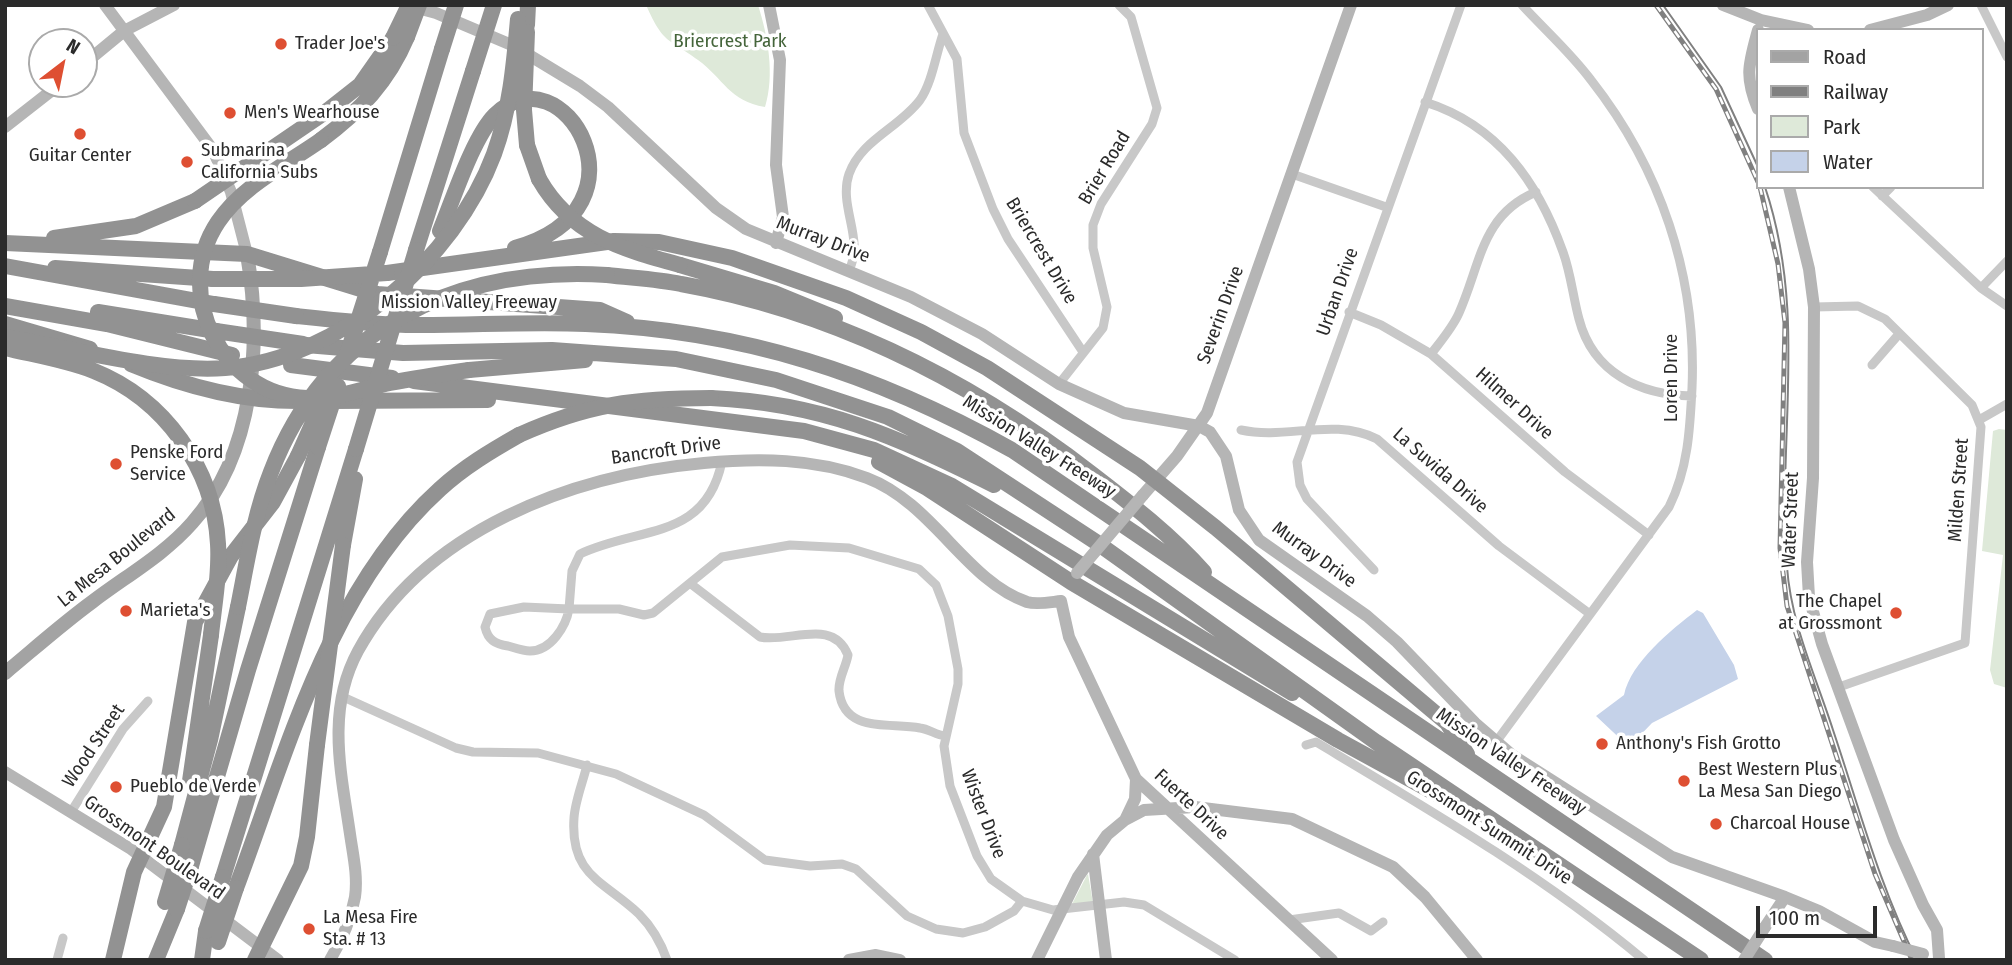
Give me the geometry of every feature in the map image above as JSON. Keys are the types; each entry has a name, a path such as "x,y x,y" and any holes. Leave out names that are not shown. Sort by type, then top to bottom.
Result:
{"highway":[{"path":"408,5 395,64 373,96 321,140 239,198 212,232 203,258 199,290 204,318 213,338 228,359 249,378 276,392 307,398 469,370 632,356"},
{"path":"5,241 106,233 148,222 195,201 327,111 360,85 400,37 419,5"},
{"path":"171,906 191,866 248,670 456,5"},
{"path":"204,960 230,882 379,366 494,5"},
{"path":"5,337 177,367 211,369 245,366 287,355 346,326 377,305 418,270 439,247 473,199 493,156 507,110 522,16 528,5"},
{"path":"522,16 527,145 539,179 560,209 595,237 627,250 805,305 855,326 908,358 993,403 1058,448 1182,547 1223,591"},
{"path":"379,366 480,138 496,114 520,101 544,101 556,106 575,121 586,143 590,163 587,188 573,215 542,239 462,263"},
{"path":"5,241 247,254 377,293 600,310 638,327"},
{"path":"5,266 213,279 301,279 387,273 614,241 659,242 756,266 846,298 943,344 1024,391 1157,480 1447,723 1470,760"},
{"name":"Mission Valley Freeway","path":"5,266 296,316 408,325 584,324 638,327 738,340 815,361 947,414 1012,450 1765,960"},
{"path":"182,845 210,740 262,497 283,445 316,393 360,347 417,308 481,284 540,274 607,275 681,284 760,303 868,340 908,358"},
{"path":"5,298 303,344 403,354 552,350 632,356 731,369 831,396 888,417 957,451 1052,514 1376,742 1701,960"},
{"path":"5,306 107,324 234,355 291,365 763,428 804,431 847,442 932,475 1221,652 1376,742"},
{"path":"5,324 81,345 172,379 268,402 483,399 579,404"},
{"path":"113,960 141,856 164,807 195,622 231,556 273,502 298,456 351,343"},
{"path":"5,348 79,365 116,381 148,403 176,432 199,468 217,527 219,562 211,635 182,845 171,906 157,957"},
{"path":"230,882 334,635 362,582 439,489 483,456 519,435 595,406 646,398 711,398 798,407 867,426 1052,514"},
{"path":"763,428 824,440 888,466 1338,740 1533,847"},
{"path":"258,954 301,866 307,837 343,545 357,468 355,449"}],"main road":[{"name":"La Mesa Boulevard","path":"5,673 92,602 158,555 192,523 225,471 248,397 253,327 247,254 231,192 213,150 105,5"},
{"path":"98,52 124,31 174,5"},
{"name":"Murray Drive","path":"408,5 477,29 562,73 608,107 733,222 776,243 911,297 982,334 1059,384 1124,413 1199,426 1210,432 1226,456 1239,510 1259,540 1367,616 1512,755 1672,857 1819,911 1875,942 1940,959"},
{"path":"769,5 780,60 776,165 783,217 776,243"},
{"name":"Severin Drive","path":"1061,601 1074,578 1157,480 1207,412 1350,5"},
{"path":"1723,5 1759,27"},
{"path":"1878,28 1927,15 1948,5"},
{"path":"1756,38 1748,68 1750,92 1756,105"},
{"path":"5,127 42,98"},
{"name":"Water Street","path":"1790,189 1809,269 1814,307 1813,478 1807,562 1809,597 1894,840 1937,930 1940,959"},
{"name":"Bancroft Drive","path":"330,960 350,918 356,881 337,737 341,696 359,650 390,604 421,573 472,537 562,491 645,469 722,461 798,462 868,478 917,508 976,567 1017,597 1030,603 1061,601"},
{"name":"Fuerte Drive","path":"1061,601 1069,637 1136,779 1164,808 1332,960"},
{"name":"Grossmont Boulevard","path":"5,772 141,856 258,954 278,960"},
{"path":"1125,820 1135,799 1136,779"},
{"path":"1037,960 1063,908 1107,835 1125,820 1144,810 1213,807 1292,819 1307,824 1351,850 1393,867 1424,897 1477,960"},
{"path":"1093,855 1107,960"},
{"path":"1744,960 1785,897"},
{"path":"849,960 876,955 900,960"}],"street":[{"name":"Briercrest Drive","path":"928,5 957,59 964,133 972,160 993,209 1009,239 1083,352"},
{"name":"Brier Road","path":"1059,384 1101,333 1107,312 1093,248 1095,218 1152,124 1157,108 1131,17 1119,5"},
{"name":"Urban Drive","path":"1374,570 1303,492 1297,462 1386,207 1461,5"},
{"name":"Loren Drive","path":"1496,742 1669,507 1681,479 1689,441 1692,396 1690,315 1677,244 1658,193 1634,143 1607,101 1583,70 1522,5"},
{"path":"1981,5 2007,57"},
{"path":"849,270 855,245 847,208 848,176 855,160 867,147 922,97 943,34"},
{"path":"1425,102 1460,116 1490,136 1511,156 1536,192 1563,252 1582,330 1596,355 1612,372 1630,385 1665,395 1692,396"},
{"path":"1292,174 1386,207"},
{"path":"1874,189 1981,288 2007,306"},
{"path":"1882,195 1889,189"},
{"path":"1431,354 1458,316 1492,226 1506,210 1536,192"},
{"path":"1981,288 2007,261"},
{"name":"Milden Street","path":"1814,307 1847,305 1869,309 1899,334 1972,405 1979,420 1981,437 1965,643 1839,687"},
{"name":"Hilmer Drive","path":"1349,312 1381,325 1431,354 1565,472 1649,535"},
{"path":"1872,365 1899,334"},
{"path":"1979,420 2007,404"},
{"name":"La Suvida Drive","path":"1241,430 1287,432 1308,428 1362,431 1377,439 1499,546 1590,614"},
{"path":"569,609 572,570 580,554 618,538 662,531 685,521 699,510 718,483 722,461"},
{"name":"Wister Drive","path":"569,609 566,625 538,649 500,645 493,642 486,631 490,614 524,607 619,609 648,615 691,584 722,557 790,545 849,548 919,569 936,586 948,616 958,669 958,684 945,736 950,786 977,856 991,879 1022,901 1046,909 1131,902 1150,907 1235,960"},
{"path":"691,584 760,638 820,633 837,639 848,655 839,685 841,698 857,720 869,725 923,728 945,736"},
{"path":"341,696 456,748 473,752 538,753 616,774 696,810 765,860 810,866 842,864 856,869 907,916 923,925 963,933 985,927 1014,911 1022,901"},
{"name":"Wood Street","path":"71,812 123,729 148,701"},
{"name":"Grossmont Summit Drive","path":"1307,745 1316,742 1473,835 1557,892 1644,960"},
{"path":"587,765 573,816 575,850 586,872 596,883 642,917 655,933 667,960"},
{"path":"1289,920 1339,913 1371,931 1383,922"},
{"path":"57,960 63,938"}],"green space":[{"name":"Briercrest Park","path":"646,5 758,5 765,30 770,69 765,107 735,95 707,67 667,39 657,27"},
{"path":"2007,430 2007,688 1994,684 1990,670 2003,555 1982,551 1993,431"},
{"path":"1087,875 1093,903 1071,906"}],"water":[{"path":"1697,610 1703,613 1734,665 1738,679 1652,723 1629,747 1596,716 1624,695 1643,659 1664,637"}],"tram line":[{"path":"1663,5 1721,87 1756,163"},
{"path":"1766,189 1778,235 1785,282 1788,329 1785,519 1787,567 1793,609 1881,876 1917,960"}],"railway":[{"path":"1656,5 1716,89 1756,178"},
{"path":"1760,189 1778,264 1785,323 1780,548 1787,606 1875,874 1912,960"}],"place":[{"name":"Trader Joe's","path":"281,44"},
{"name":"Men's Wearhouse","path":"230,113"},
{"name":"Guitar Center","path":"80,134"},
{"name":"Submarina California Subs","path":"187,162"},
{"name":"Penske Ford Service","path":"116,464"},
{"name":"Marieta's","path":"126,611"},
{"name":"The Chapel at Grossmont","path":"1896,613"},
{"name":"Anthony's Fish Grotto","path":"1602,744"},
{"name":"Best Western Plus La Mesa San Diego","path":"1684,781"},
{"name":"Pueblo de Verde","path":"116,787"},
{"name":"Charcoal House","path":"1716,824"},
{"name":"La Mesa Fire Sta. # 13","path":"309,929"}]}
